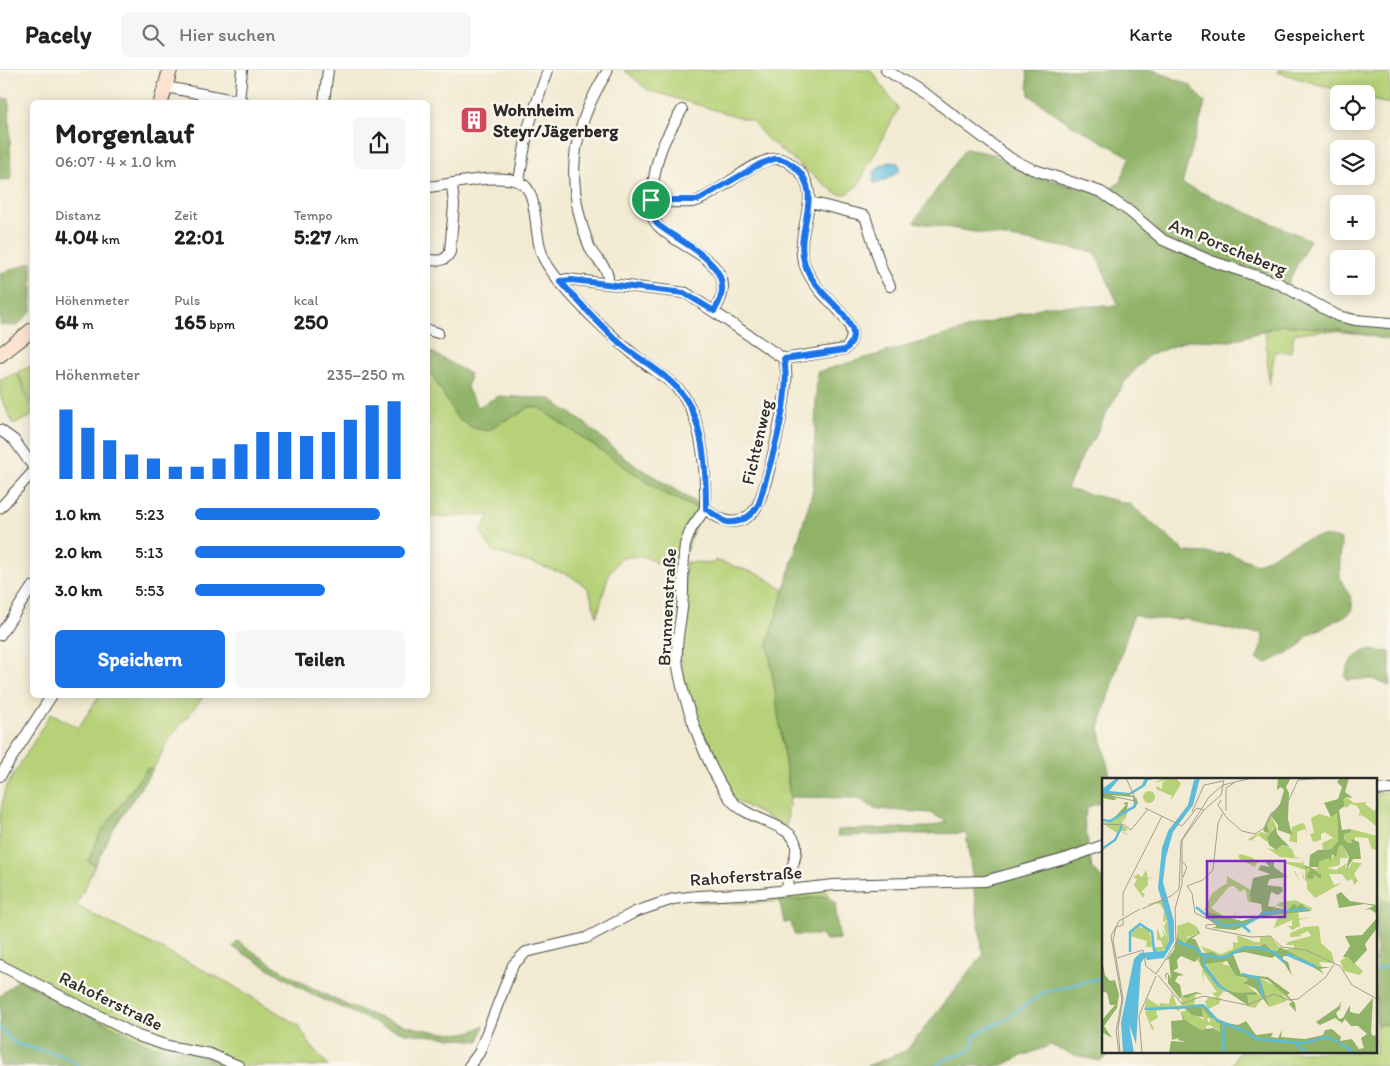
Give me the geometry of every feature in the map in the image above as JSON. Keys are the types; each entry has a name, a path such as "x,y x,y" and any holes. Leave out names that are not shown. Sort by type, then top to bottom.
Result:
{"street":[{"path":"162,100 170,70"},
{"path":"239,100 242,70"},
{"path":"324,100 328,70"},
{"path":"518,181 528,128 548,70"},
{"name":"Am Porscheberg","path":"886,70 931,98 1010,158 1032,169 1101,192 1129,211 1144,226 1163,240 1211,262 1278,283 1338,316 1356,320 1390,323"},
{"path":"607,72 591,100 580,126 574,155 573,177 590,248 608,271 608,284"},
{"path":"166,87 229,100"},
{"path":"682,110 659,149 651,200 652,216 657,224 708,260 718,271 723,292 714,311"},
{"path":"560,281 608,284 684,293 714,311 784,359 845,350 852,341 853,336 849,324 815,285 807,271 802,255 802,240 810,202 809,189 804,178 791,164 779,159 760,164 698,200 651,200"},
{"path":"430,187 502,178 518,181 528,189 531,194 539,249 544,260 560,281 621,344 674,386 685,398 694,418 701,447 706,509"},
{"path":"430,260 442,261 447,258 450,252 454,205 452,185"},
{"path":"810,202 865,216 882,270 890,286"},
{"path":"0,355 30,332"},
{"name":"Fichtenweg","path":"706,509 721,520 730,523 743,520 757,508 775,441 784,394 786,373 784,359"},
{"path":"0,430 14,440 30,462"},
{"path":"0,508 30,475"},
{"name":"Brunnenstraße","path":"706,509 691,529 685,545 678,650 680,678 687,704 707,755 728,797 746,814 786,830 794,840 796,852 787,889"},
{"path":"0,635 30,590"},
{"path":"0,776 50,698"},
{"name":"Rahoferstraße","path":"469,1066 479,1053 513,965 526,952 586,938 635,912 672,899 852,884 977,882 1018,873 1102,846"},
{"name":"Rahoferstraße","path":"0,965 138,1036 168,1046 210,1054 239,1066"}],"green space":[{"path":"624,70 871,70 898,109 858,185 847,194 837,194 767,139 752,121 648,90"},
{"path":"1027,70 1153,70 1190,85 1205,103 1182,184 1310,240 1288,282 1289,289 1390,332 1390,340 1340,330 1282,325 1231,341 1188,340 1148,356 1126,380 1104,417 1094,440 1086,448 1067,489 1130,504 1185,552 1230,554 1257,564 1309,539 1331,537 1341,540 1340,576 1351,598 1352,608 1350,613 1307,636 1298,648 1267,663 1256,659 1262,646 1263,633 1240,632 1185,619 1151,619 1133,615 1099,728 1110,776 1110,778 1102,778 1102,798 1100,803 1088,807 1084,819 1092,869 1102,878 1102,1054 1111,1054 1100,1061 1071,1054 1050,1045 1003,1066 867,1066 906,1051 983,955 966,833 837,836 838,830 930,827 947,822 931,813 876,809 858,798 790,797 768,644 813,490 817,372 1047,306 1119,306 1095,252 914,222 965,149 993,154 1026,173 1099,193 1120,183 1130,157 1069,123 1029,95"},
{"path":"1278,70 1336,70 1390,74 1390,104 1375,101 1375,85 1330,85 1330,88 1277,72"},
{"path":"0,98 9,99 11,179 0,180"},
{"path":"30,263 30,312 17,326 0,325 0,274"},
{"path":"1282,325 1340,330 1389,339 1330,331 1294,334 1291,352 1275,351 1269,384 1265,330"},
{"path":"430,351 470,374 467,388 478,407 499,396 551,399 587,425 626,459 701,506 700,510 663,493 539,408 529,407 499,423 489,431 473,428 457,418 430,371"},
{"path":"30,367 30,401 18,372"},
{"path":"430,371 457,418 489,431 499,423 529,407 539,408 663,493 700,510 681,568 669,569 643,556 621,558 609,573 597,616 588,588 569,575 493,551 481,532 490,515 430,517"},
{"path":"17,373 30,406 30,417 13,424 0,395 0,380"},
{"path":"715,560 761,575 784,590 768,644 790,797 786,827 733,799 692,725 681,658 686,562 715,563"},
{"path":"1367,650 1390,652 1390,686 1372,679 1347,680 1345,676 1350,663 1358,654"},
{"path":"98,698 203,698 170,738 153,769 147,768 88,860 95,866 76,906 227,982 298,1025 311,1046 329,1066 229,1066 152,1046 18,980 30,972 0,959 0,816 5,789 51,713 78,728"},
{"path":"147,768 153,769 112,831 95,866 88,861 99,835"},
{"path":"1390,792 1390,903 1378,898 1378,793"},
{"path":"826,890 829,896 779,901 712,903 695,901"},
{"path":"829,896 835,903 839,939 826,940 820,935 795,935 790,922 784,923 780,901"},
{"path":"1378,896 1390,903 1390,1024 1378,1025"},
{"path":"238,941 306,985 355,1008 380,1018 439,1032 466,1033 484,1025 479,1041 406,1033 383,1026 313,995 233,947"},
{"path":"18,980 152,1046 190,1052 229,1066 0,1066 0,996"},
{"path":"1390,1024 1390,1066 1231,1066 1238,1054 1378,1054 1378,1025"}],"water":[{"path":"890,162 898,163 900,169 888,179 873,183 874,172 880,166"}],"waterway":[{"path":"1378,969 1390,966"},
{"path":"937,1066 943,1060 966,1053 971,1049 974,1037 983,1030 1005,1020 1044,992 1102,978"},
{"path":"0,1028 18,1044 59,1054 67,1057 78,1066"}],"place":[{"name":"Wohnheim Steyr/Jägerberg","path":"474,120"}],"route":[{"path":"768,160 785,160 799,171 809,189 810,202 802,240 802,255 807,271 815,285 843,316 852,330 852,341 845,350 784,359 786,382 784,394 775,441 759,503 754,512 737,522 730,523 721,520 706,509 705,483 698,431 685,398 674,386 621,344 560,281 572,280 684,293 714,311 723,292 723,285 718,271 708,260 662,229 654,221 651,212 651,200 693,202 768,160"}]}
